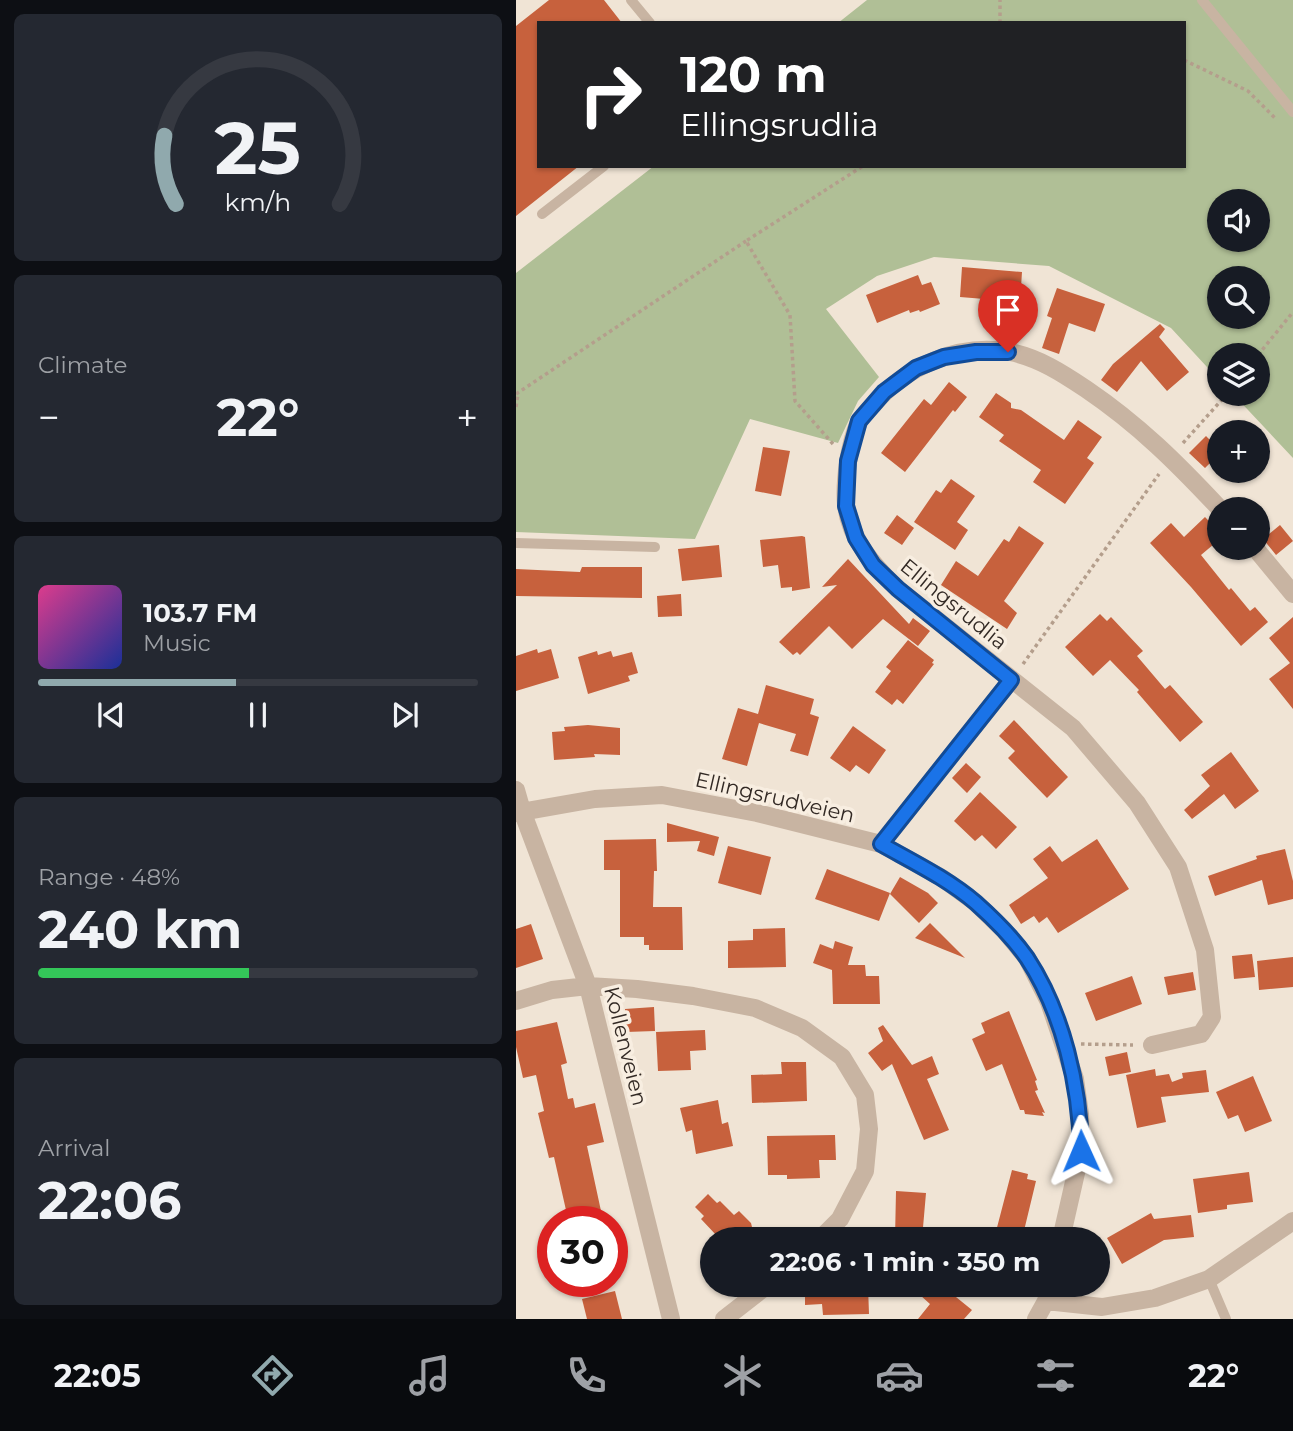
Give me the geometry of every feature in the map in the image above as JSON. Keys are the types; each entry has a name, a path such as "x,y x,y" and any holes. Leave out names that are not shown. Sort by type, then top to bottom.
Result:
{"street":[{"name":"Ellingsrudlia","path":"1152,1045 1201,1034 1211,1017 1205,950 1178,867 1137,803 1073,728 898,589 873,565 856,538 846,506 848,461 859,421 884,392 916,368 944,357 976,352 1008,352 1042,362 1120,412 1171,456 1209,497"},
{"path":"1265,560 1293,594"},
{"name":"Ellingsrudlia","path":"881,844 1011,680"},
{"name":"Kollenveien","path":"516,790 519,812 588,986 671,1319"},
{"name":"Ellingsrudveien","path":"519,812 595,799 662,795 758,813 881,844 942,878 974,902 1004,930 1027,958 1049,1002 1075,1079 1081,1151 1064,1227"},
{"path":"516,1001 552,990 588,986 637,989 693,996 755,1009 802,1028 842,1057 865,1095 869,1129 865,1171 840,1219 832,1227"},
{"path":"1063,1297 1102,1307 1155,1298 1209,1279 1293,1221"},
{"path":"724,1319 752,1297"},
{"path":"1036,1319 1046,1297"}],"lane":[{"path":"631,0 648,21"},
{"path":"1202,0 1293,112"},
{"path":"542,214 601,168"},
{"path":"516,543 655,547"},
{"path":"1209,1279 1226,1319"}],"path":[{"path":"1000,0 1000,21"},
{"path":"1186,61 1248,91 1280,123"},
{"path":"516,407 517,394 860,168"},
{"path":"746,241 790,315 795,401 848,461"},
{"path":"1268,343 1293,312"},
{"path":"1011,680 1171,456 1216,406"},
{"path":"1064,1045 1152,1045"}],"green space":[{"path":"867,0 1293,0 1293,458 1270,433 1270,420 1257,420 1244,406 1270,406 1270,343 1207,343 1207,367 1171,328 1049,266 934,257 877,276 826,309 879,377 858,401 838,443 750,419 695,539 516,532 516,273 651,168 1186,168 1186,21 841,21"}],"building":[{"path":"549,0 604,0 620,21 537,21 537,168 576,168 516,216 516,26"},
{"path":"962,267 1022,272 1020,302 960,297"},
{"path":"918,275 922,285 931,282 940,304 920,312 910,313 909,310 877,323 866,295"},
{"path":"1057,288 1105,304 1095,332 1069,323 1059,354 1042,348 1052,318 1047,316"},
{"path":"1160,324 1165,329 1159,337 1189,372 1167,391 1141,361 1117,392 1101,380 1113,364"},
{"path":"949,382 967,397 955,412 953,410 905,472 881,453 924,399 931,405"},
{"path":"996,393 1011,403 1011,408 1021,410 1064,440 1078,420 1102,437 1087,458 1094,463 1065,504 1033,482 1041,470 999,441 1004,435 979,417"},
{"path":"1206,436 1207,437 1205,468 1189,453"},
{"path":"763,447 790,451 781,496 755,491"},
{"path":"951,479 975,496 957,522 968,530 955,550 914,522 936,490 941,493"},
{"path":"897,515 914,528 902,545 884,533"},
{"path":"1205,517 1207,550 1201,555 1250,611 1255,607 1268,622 1241,646 1150,543 1171,523 1184,537"},
{"path":"1280,525 1293,541 1276,555 1270,548 1270,533"},
{"path":"1019,526 1044,543 1004,601 1017,613 1007,629 941,585 956,561 978,576 1004,539 1009,542"},
{"path":"805,537 810,588 792,591 792,587 781,588 778,565 763,567 760,540"},
{"path":"719,545 722,577 682,581 678,549"},
{"path":"848,559 909,624 913,618 930,631 918,646 883,619 852,649 829,626 800,655 797,652 793,655 779,642 837,585 822,587"},
{"path":"582,567 642,567 642,598 516,596 516,569 580,572"},
{"path":"681,594 682,616 658,617 657,596"},
{"path":"1100,614 1107,621 1111,617 1143,651 1137,656 1165,689 1170,685 1203,722 1180,742 1137,692 1139,690 1110,660 1093,676 1065,647"},
{"path":"1293,617 1293,709 1269,679 1290,663 1269,638"},
{"path":"908,640 934,660 934,664 903,704 897,699 892,705 875,692 891,671 886,667"},
{"path":"537,649 538,653 551,649 559,678 516,691 516,656"},
{"path":"597,651 598,655 611,651 613,657 632,652 638,673 628,676 630,681 588,694 578,657"},
{"path":"766,685 814,699 810,714 819,717 808,756 790,751 796,734 759,723 747,766 722,759 738,708 758,714"},
{"path":"1014,720 1068,777 1047,798 1008,758 1015,751 999,736"},
{"path":"588,725 620,728 620,755 594,754 595,757 554,760 552,732 565,731 564,727"},
{"path":"853,726 886,750 869,774 856,765 850,772 830,758"},
{"path":"1231,752 1259,791 1235,809 1224,794 1192,819 1184,810 1210,786 1201,775"},
{"path":"966,763 981,777 967,793 952,778"},
{"path":"980,792 1017,827 996,849 982,835 975,841 954,821"},
{"path":"667,823 719,837 714,856 697,851 700,841 667,842"},
{"path":"656,839 657,871 654,871 653,907 682,907 683,950 649,950 649,945 644,945 644,937 620,937 620,870 604,870 604,840"},
{"path":"1097,839 1129,889 1058,933 1047,917 1039,923 1034,916 1021,924 1009,905 1048,878 1033,859 1050,846 1062,862"},
{"path":"728,846 771,857 761,895 718,883"},
{"path":"1285,849 1293,881 1293,899 1268,905 1262,880 1215,896 1208,876 1257,859 1256,856"},
{"path":"827,869 890,893 879,921 815,899"},
{"path":"900,877 928,893 938,903 919,923 890,894"},
{"path":"930,923 965,958 915,938"},
{"path":"531,924 543,959 516,968 516,929"},
{"path":"785,928 786,967 728,968 728,941 753,940 753,929"},
{"path":"835,941 853,947 848,965 865,965 866,976 879,976 880,1004 833,1004 832,970 813,963 820,944 833,949"},
{"path":"1252,954 1255,977 1234,979 1232,956"},
{"path":"1293,957 1293,987 1259,990 1257,961"},
{"path":"1193,972 1196,990 1168,995 1164,977"},
{"path":"1132,976 1142,1004 1096,1021 1085,993"},
{"path":"654,1007 655,1031 626,1032 625,1009"},
{"path":"1009,1011 1037,1080 1038,1090 1035,1091 1044,1116 1025,1114 1024,1110 1020,1110 1002,1064 986,1071 972,1039 985,1033 981,1023"},
{"path":"557,1022 567,1063 561,1065 568,1099 573,1098 575,1108 595,1103 604,1142 587,1146 600,1206 565,1206 554,1157 549,1158 538,1113 544,1111 536,1075 523,1078 516,1047 516,1031"},
{"path":"883,1025 912,1065 932,1056 939,1074 927,1079 949,1130 924,1140 892,1064 882,1071 868,1053 883,1041 878,1028"},
{"path":"705,1030 706,1050 690,1051 691,1070 658,1071 656,1032"},
{"path":"1127,1052 1131,1072 1109,1076 1105,1057"},
{"path":"781,1062 806,1062 807,1101 752,1103 751,1075 782,1074"},
{"path":"1155,1069 1156,1076 1169,1074 1172,1082 1183,1078 1182,1073 1206,1070 1209,1092 1161,1097 1166,1122 1137,1128 1126,1075"},
{"path":"1253,1076 1272,1121 1245,1132 1238,1115 1228,1119 1216,1092"},
{"path":"718,1100 722,1124 728,1122 733,1146 696,1154 692,1130 686,1132 680,1108"},
{"path":"835,1135 836,1160 819,1160 820,1178 787,1179 787,1175 768,1175 767,1136"},
{"path":"1012,1170 1028,1174 1027,1179 1036,1181 1025,1227 997,1227"},
{"path":"1249,1172 1253,1202 1227,1205 1227,1209 1198,1213 1193,1179"},
{"path":"896,1191 926,1193 923,1227 895,1227"},
{"path":"708,1194 734,1215 739,1211 752,1227 709,1227 701,1219 704,1216 695,1207"},
{"path":"1151,1213 1154,1219 1191,1215 1194,1237 1164,1240 1122,1264 1110,1243 1110,1236"},
{"path":"616,1297 622,1319 587,1319 582,1299"},
{"path":"805,1297 868,1297 869,1314 823,1315 822,1304 805,1305"},
{"path":"922,1297 956,1297 972,1310 964,1319 918,1319 930,1304"}],"route":[{"path":"1008,352 976,352 944,357 916,368 884,392 859,421 848,461 846,506 856,538 873,565 898,589 1011,680 881,844 942,878 974,902 1004,930 1027,958 1049,1002 1075,1079 1081,1151"}]}
